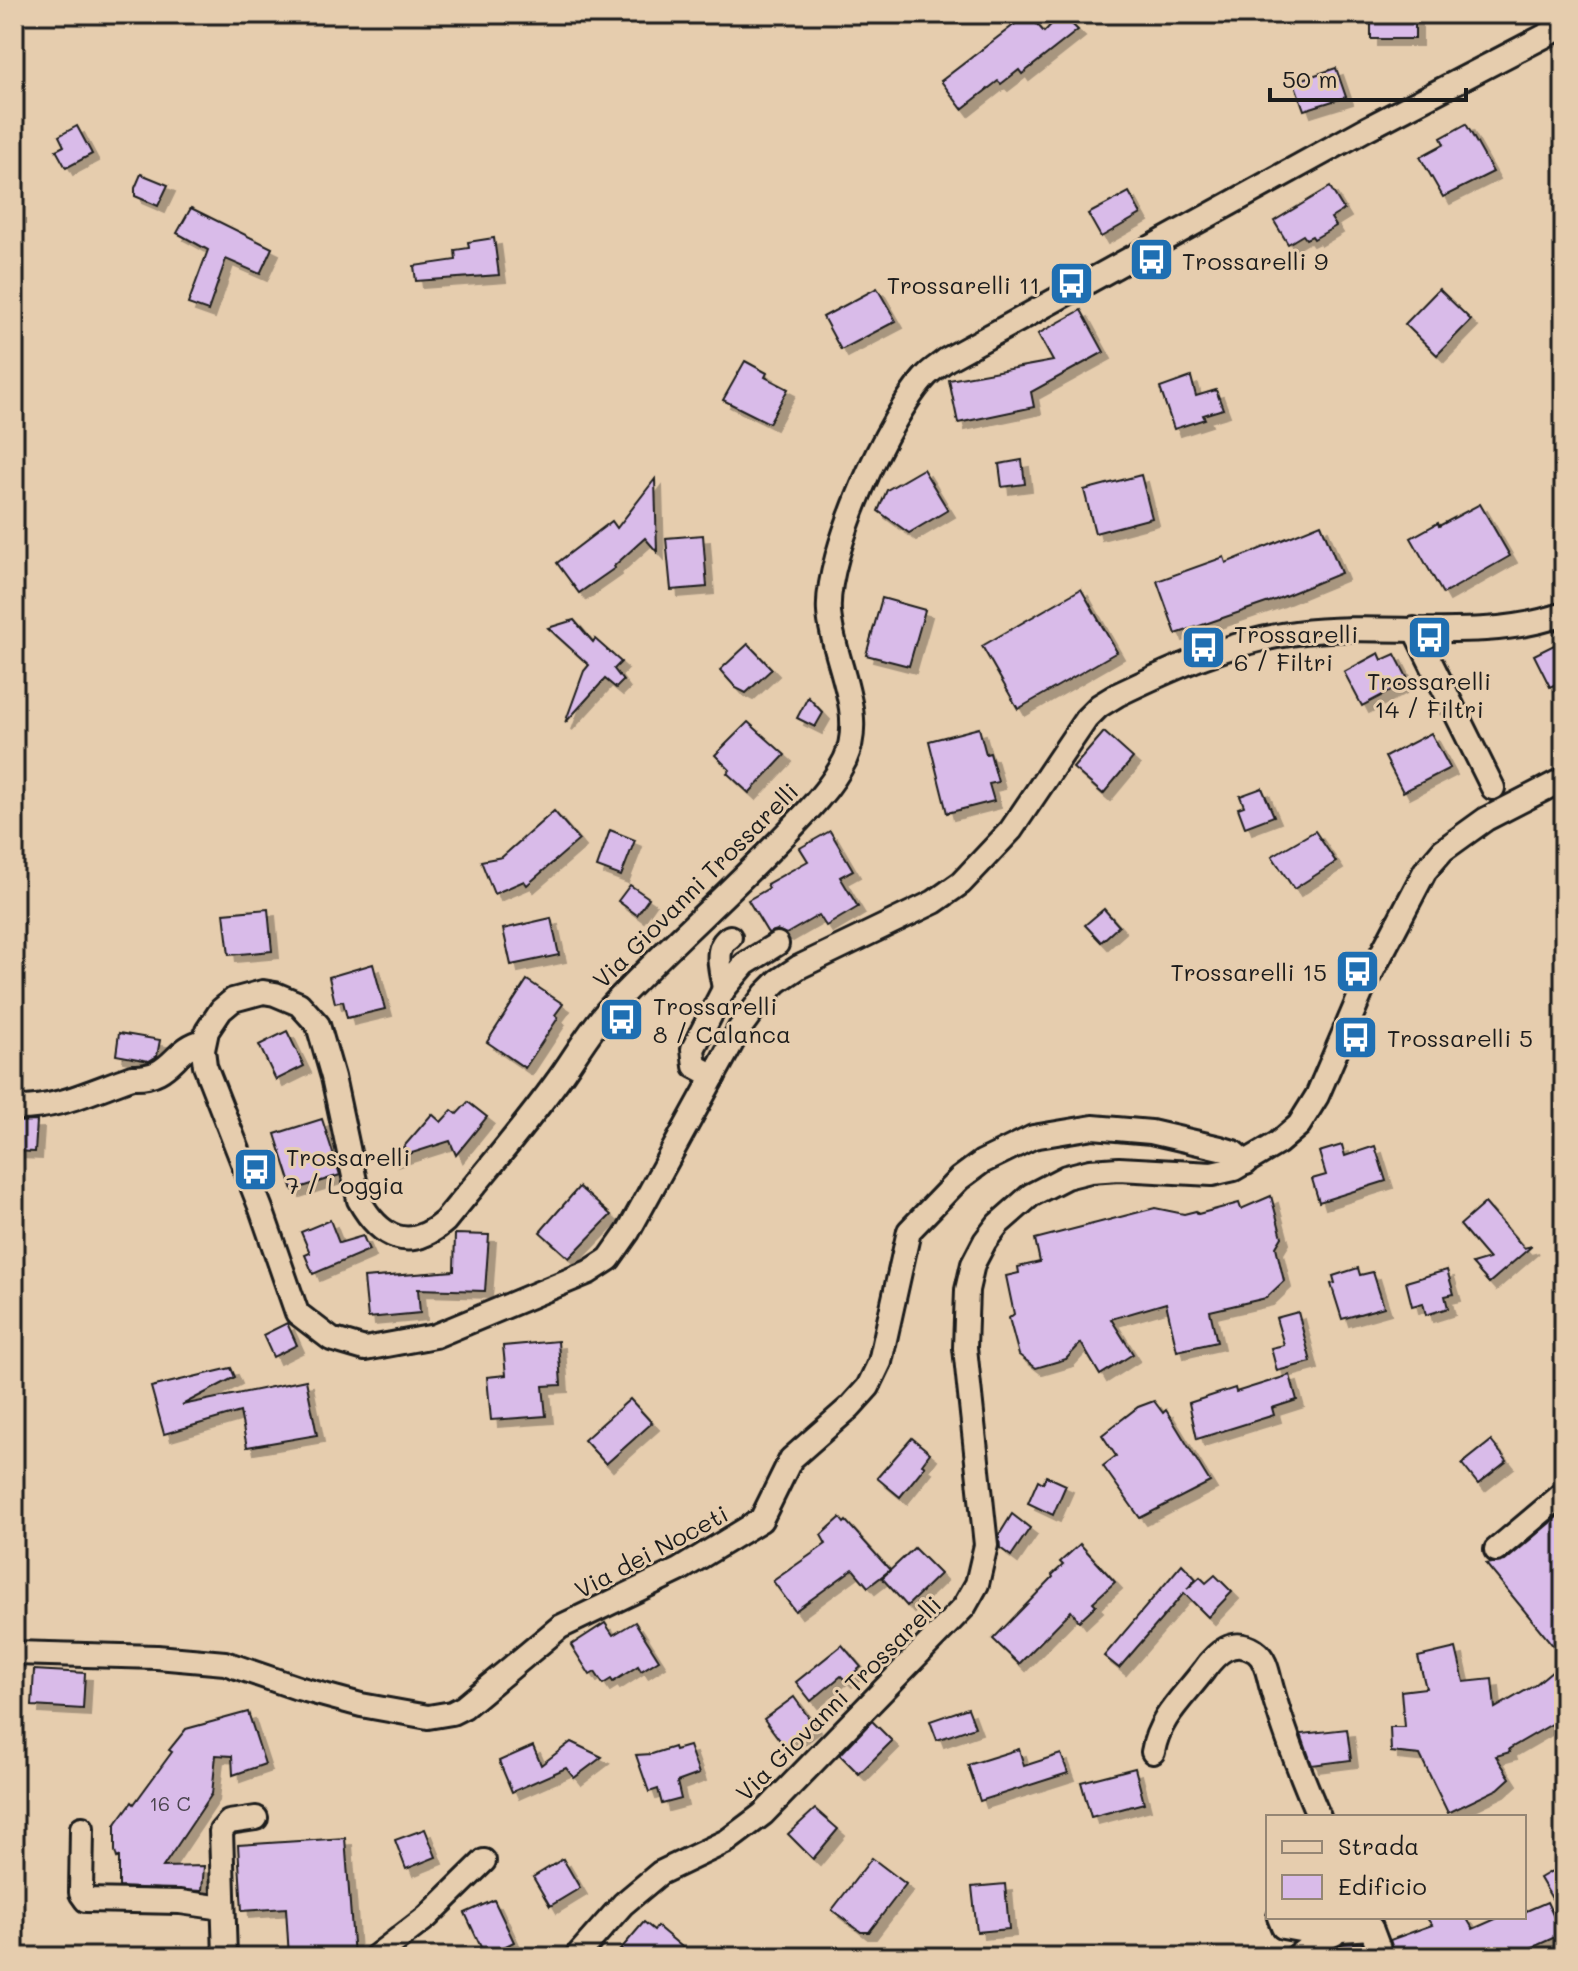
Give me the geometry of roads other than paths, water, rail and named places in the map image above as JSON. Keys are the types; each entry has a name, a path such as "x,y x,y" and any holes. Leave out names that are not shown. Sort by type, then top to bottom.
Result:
{"street":[{"name":"Via Giovanni Trossarelli","path":"204,1041 221,1010 233,1000 247,995 263,992 275,994 299,1004 310,1013 323,1038 359,1200 372,1221 392,1236 405,1239 432,1232 445,1221 546,1097 606,1013 792,827 828,786 846,758 851,706 829,616 828,591 834,564 883,445 914,391 929,373 946,360 1366,129 1554,40 1564,26"},
{"path":"14,1108 50,1107 79,1099 132,1077 148,1078 164,1070 187,1049 204,1041 205,1066 211,1084 261,1209 297,1313 331,1339 365,1349 435,1336 578,1278 609,1259 634,1221 740,1028 778,981 799,967 934,902 984,862 1011,830 1086,719 1099,706 1155,677 1238,643 1298,633 1506,628 1564,614"},
{"path":"1414,629 1493,788"},
{"name":"Via Giovanni Trossarelli","path":"576,1957 623,1904 660,1873 727,1841 763,1814 964,1607 977,1584 986,1545 965,1348 967,1290 973,1264 998,1224 1031,1195 1066,1177 1119,1169 1212,1174 1246,1163 1278,1143 1299,1125 1307,1113 1362,991 1425,871 1443,850 1486,819 1564,779"},
{"path":"724,989 719,952 723,941 730,937"},
{"path":"714,1076 695,1066 693,1049 724,989 745,964 777,944"},
{"name":"Via dei Noceti","path":"14,1653 157,1657 225,1663 361,1705 428,1717 452,1713 464,1707 560,1627 679,1570 761,1520 791,1459 868,1387 880,1362 909,1231 959,1179 982,1162 1033,1137 1093,1127 1151,1132 1220,1148 1233,1152 1246,1163"},
{"path":"1496,1550 1564,1493"},
{"path":"1153,1752 1157,1731 1213,1657 1228,1646 1242,1645 1256,1652 1265,1663 1285,1732 1318,1815"},
{"path":"225,1957 221,1831 229,1822 256,1818"},
{"path":"82,1828 81,1893 86,1900 180,1902 223,1908"},
{"path":"375,1957 427,1917 484,1861"},
{"path":"1280,1919 1283,1927 1311,1932 1371,1928"},
{"path":"1296,1957 1311,1945 1334,1934 1371,1928"},
{"path":"1371,1928 1382,1957"}],"place":[{"name":"Trossarelli 9","path":"1151,260"},
{"name":"Trossarelli 11","path":"1071,284"},
{"name":"Trossarelli 14 / Filtri","path":"1429,638"},
{"name":"Trossarelli 6 / Filtri","path":"1203,647"},
{"name":"Trossarelli 15","path":"1358,971"},
{"name":"Trossarelli 8 / Calanca","path":"622,1019"},
{"name":"Trossarelli 5","path":"1356,1037"},
{"name":"Trossarelli 7 / Loggia","path":"255,1170"}]}
